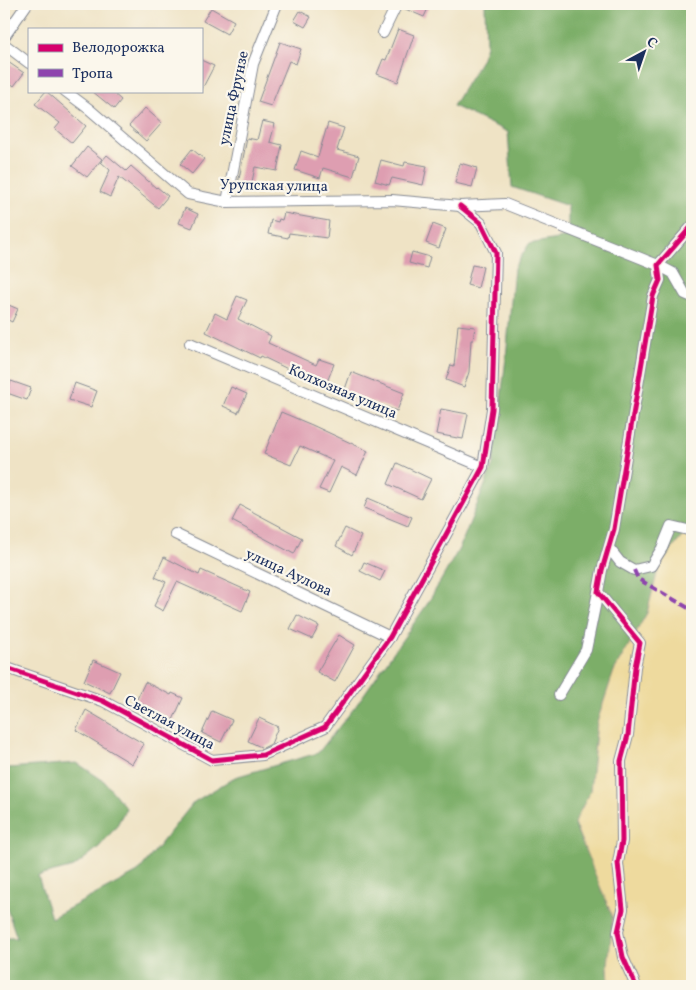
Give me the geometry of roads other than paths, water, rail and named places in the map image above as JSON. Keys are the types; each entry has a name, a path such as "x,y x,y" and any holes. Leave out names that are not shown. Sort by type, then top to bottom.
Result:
{"street":[{"path":"4,38 28,4"},
{"name":"улица Фрунзе","path":"227,202 253,64 277,4"},
{"path":"383,33 397,4"},
{"path":"4,44 28,62"},
{"name":"Урупская улица","path":"66,92 89,109 188,194 227,202 392,200 460,206 505,204 658,265 673,273 685,294 692,298"},
{"path":"390,637 483,468 492,409 496,253 481,223 460,206"},
{"path":"559,695 586,650 602,570 614,530 653,296 660,280 658,265 692,226"},
{"name":"Колхозная улица","path":"190,343 483,468"},
{"path":"609,548 620,562 634,570 651,566 662,548 671,526 692,531"},
{"name":"улица Аулова","path":"175,534 390,637"},
{"path":"598,592 640,643 635,667 628,735 620,761 622,841 618,863 623,909 618,932 623,957 636,986"},
{"name":"Светлая улица","path":"4,667 103,701 212,760 263,755 325,727 390,637"}]}
